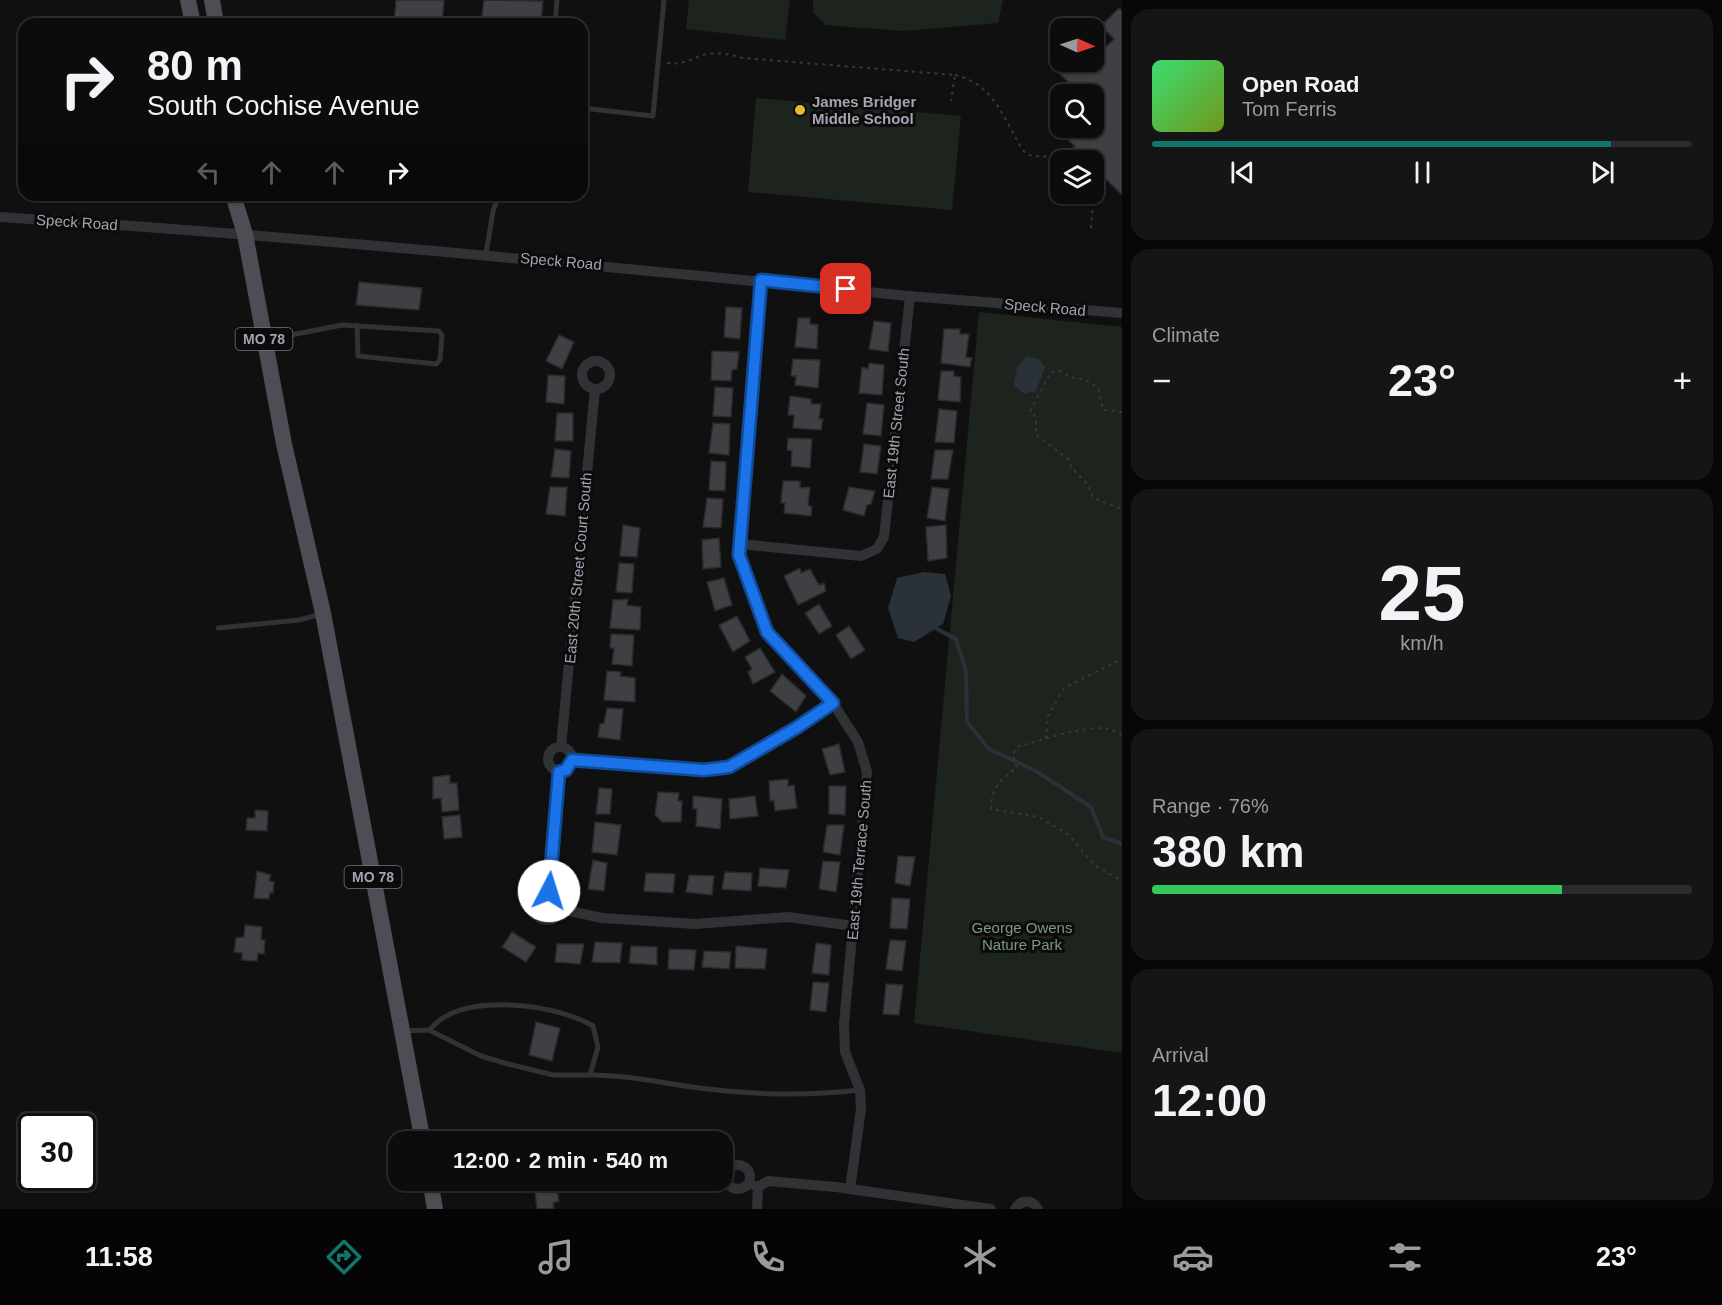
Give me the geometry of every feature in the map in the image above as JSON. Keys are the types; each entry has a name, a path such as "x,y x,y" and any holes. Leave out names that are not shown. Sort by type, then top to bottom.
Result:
{"main road":[{"path":"188,0 192,18"},
{"path":"212,0 215,18"},
{"name":"MO 78","path":"235,201 244,234 284,444 323,613 421,1131"},
{"name":"MO 78","path":"243,201 244,234"},
{"path":"432,1191 435,1209"}],"street":[{"name":"Speck Road","path":"0,217 486,254 910,296 1122,313"},
{"name":"East 19th Terrace South","path":"761,280 739,555 767,632 833,703 858,742 867,772 844,1024 845,1052 860,1090 861,1109 850,1189"},
{"name":"East 19th Street South","path":"740,544 861,556 877,549 884,537 910,296"},
{"name":"East 20th Street Court South","path":"549,891 559,772 551,768 548,756 553,749 561,747 595,388"},
{"path":"572,760 704,770 729,767 796,728 833,703"},
{"path":"559,772 566,770 572,760 570,753 561,747"},
{"path":"549,891 559,897 561,909 557,917 549,920 540,919 534,912 533,904 536,896 549,891"},
{"path":"561,909 602,918 696,924 788,917 854,926"},
{"path":"757,1209 754,1185 768,1181 850,1189 991,1209"},
{"path":"1015,1209 1018,1204 1026,1201 1035,1204 1038,1209"}],"lane":[{"path":"556,18 557,0"},
{"path":"588,109 653,116 664,0"},
{"path":"486,254 491,221 497,201"},
{"path":"265,341 342,324 357,325 439,331 442,335 440,360 436,364 358,356 357,325"},
{"path":"218,628 299,620 323,613"},
{"path":"429,1030 443,1017 479,1005 512,1004 579,1018 592,1026 598,1047 590,1075"},
{"path":"402,1031 429,1030 481,1056 553,1075 621,1075 700,1088 772,1094 819,1095 860,1090"}],"path":[{"path":"658,62 680,64 700,56 733,54 743,58 955,75 968,78 992,96 1025,153 1032,156 1050,157"},
{"path":"951,101 955,75"},
{"path":"1090,228 1093,204"},
{"path":"1122,412 1103,410 1098,388 1084,379 1069,377 1061,371 1051,372 1030,411 1036,417 1036,435 1069,460 1071,467 1089,485 1093,498 1122,509"},
{"path":"1046,739 1048,716 1064,688 1122,659"},
{"path":"1122,735 1109,729 1085,730 1017,747 1013,754 1017,768 1005,774 990,797 991,808 1040,816 1069,835 1094,865 1122,881"}],"green space":[{"path":"689,0 790,0 785,40 686,29"},
{"path":"813,0 1003,0 998,23 903,31 825,25 813,12"},
{"path":"756,98 961,116 952,210 748,192"},
{"name":"George Owens Nature Park","path":"979,312 1122,327 1122,1053 914,1023"}],"shaded area":[{"path":"1026,357 1038,358 1045,367 1036,391 1024,394 1014,385 1017,368"},
{"path":"924,572 945,574 951,596 943,624 914,642 898,638 888,608 897,578"}],"building":[{"path":"396,0 444,0 442,18 394,18"},
{"path":"484,0 543,1 542,18 482,18"},
{"path":"1119,8 1122,11 1122,195 1106,179 1104,181 1104,150 1071,150 1075,146 1066,138 1104,138 1104,84 1070,84 1060,74 1062,72 1104,72 1104,49 1114,39 1104,29 1104,23"},
{"path":"359,282 422,288 419,310 356,305"},
{"path":"726,307 742,308 740,339 724,337"},
{"path":"798,318 810,318 810,324 818,325 817,349 795,347"},
{"path":"874,321 891,323 888,352 869,349"},
{"path":"944,329 960,329 960,334 969,334 966,357 972,358 970,367 941,363"},
{"path":"559,335 574,342 562,369 546,361"},
{"path":"712,351 739,352 737,369 732,370 731,381 711,380"},
{"path":"793,359 820,360 818,388 795,385 796,376 791,376"},
{"path":"869,363 884,365 882,395 859,393 862,367 868,369"},
{"path":"941,371 954,371 954,376 961,377 960,402 938,400"},
{"path":"548,375 565,376 564,404 546,402"},
{"path":"715,387 733,388 731,417 713,416"},
{"path":"790,396 811,399 811,404 821,404 819,419 823,419 821,430 793,428 794,415 788,415"},
{"path":"867,403 884,405 881,436 863,434"},
{"path":"939,409 957,411 954,443 935,442"},
{"path":"557,413 573,413 573,441 555,441"},
{"path":"713,423 730,424 729,455 709,453"},
{"path":"788,438 812,439 810,468 791,466 792,451 787,450"},
{"path":"864,444 881,446 877,474 860,472"},
{"path":"555,449 571,451 569,478 551,477"},
{"path":"935,450 953,450 948,479 931,479"},
{"path":"711,461 726,462 725,491 709,490"},
{"path":"783,481 800,481 800,488 810,487 808,505 812,507 811,516 784,513 785,503 781,503"},
{"path":"550,487 567,487 565,516 546,514"},
{"path":"849,487 875,491 864,516 843,510"},
{"path":"932,487 949,489 945,521 927,518"},
{"path":"707,498 723,499 721,528 703,527"},
{"path":"623,525 640,528 637,557 620,556"},
{"path":"946,525 947,558 928,561 926,527"},
{"path":"719,538 721,567 703,569 702,540"},
{"path":"619,563 634,564 632,593 616,592"},
{"path":"800,568 801,573 810,569 819,585 824,583 826,591 798,605 784,576"},
{"path":"724,578 732,605 715,611 707,582"},
{"path":"628,599 627,605 641,607 640,630 610,628 613,600"},
{"path":"819,604 832,626 819,634 805,613"},
{"path":"737,616 750,641 733,652 719,625"},
{"path":"849,626 865,650 851,659 836,635"},
{"path":"611,634 634,635 632,666 612,664 614,648 610,648"},
{"path":"760,648 775,672 753,684 748,672 752,669 745,657"},
{"path":"607,671 621,672 620,676 635,678 635,702 604,700"},
{"path":"782,674 806,696 796,712 770,691"},
{"path":"607,708 623,709 620,740 598,737 600,724 604,723"},
{"path":"839,744 845,772 830,775 822,749"},
{"path":"450,775 450,783 457,783 459,810 442,812 441,798 433,799 433,777"},
{"path":"788,779 788,786 794,785 797,808 775,811 774,800 770,801 769,781"},
{"path":"829,786 846,786 845,815 829,814"},
{"path":"599,788 612,789 610,814 596,814"},
{"path":"658,792 679,793 678,801 682,801 681,822 662,822 655,815"},
{"path":"693,796 722,799 720,829 696,826 697,809 693,809"},
{"path":"755,796 758,816 730,819 729,799"},
{"path":"255,810 268,811 267,831 246,830 247,818 255,818"},
{"path":"460,815 462,837 444,839 442,817"},
{"path":"595,822 621,825 617,855 592,852"},
{"path":"827,825 844,825 840,855 823,852"},
{"path":"898,856 915,857 910,886 895,883"},
{"path":"593,860 607,863 604,891 588,889"},
{"path":"823,861 840,862 836,892 819,889"},
{"path":"760,868 789,870 786,888 758,886"},
{"path":"257,871 271,875 269,881 274,882 273,893 270,892 269,899 254,898"},
{"path":"725,872 752,873 751,891 722,889"},
{"path":"646,873 675,874 673,893 644,891"},
{"path":"689,875 714,876 712,895 686,892"},
{"path":"892,898 910,899 907,929 890,928"},
{"path":"245,925 262,927 261,940 265,940 264,954 258,953 257,961 242,960 242,953 234,952 236,938 244,937"},
{"path":"512,932 536,947 526,962 502,947"},
{"path":"890,940 906,941 902,971 886,969"},
{"path":"595,942 622,943 620,963 592,962"},
{"path":"816,943 831,945 829,975 812,973"},
{"path":"557,944 584,944 580,964 555,962"},
{"path":"631,946 657,947 657,965 629,963"},
{"path":"736,946 767,949 765,969 735,968"},
{"path":"669,949 696,950 694,970 668,969"},
{"path":"704,951 731,952 729,969 702,967"},
{"path":"813,982 829,983 826,1012 810,1010"},
{"path":"886,984 903,985 899,1015 883,1014"},
{"path":"536,1022 560,1028 552,1061 529,1055"},
{"path":"525,1191 558,1191 559,1201 553,1203 554,1209 537,1209 535,1192 525,1193"}],"waterway":[{"path":"937,629 956,639 966,671 967,722 989,749 1036,771 1091,807 1103,837 1122,844"}],"place":[{"name":"James Bridger Middle School","path":"800,110"}],"route":[{"path":"549,891 559,772 566,770 572,760 704,770 729,767 796,728 833,703 767,632 739,555 761,280 846,289"}]}
